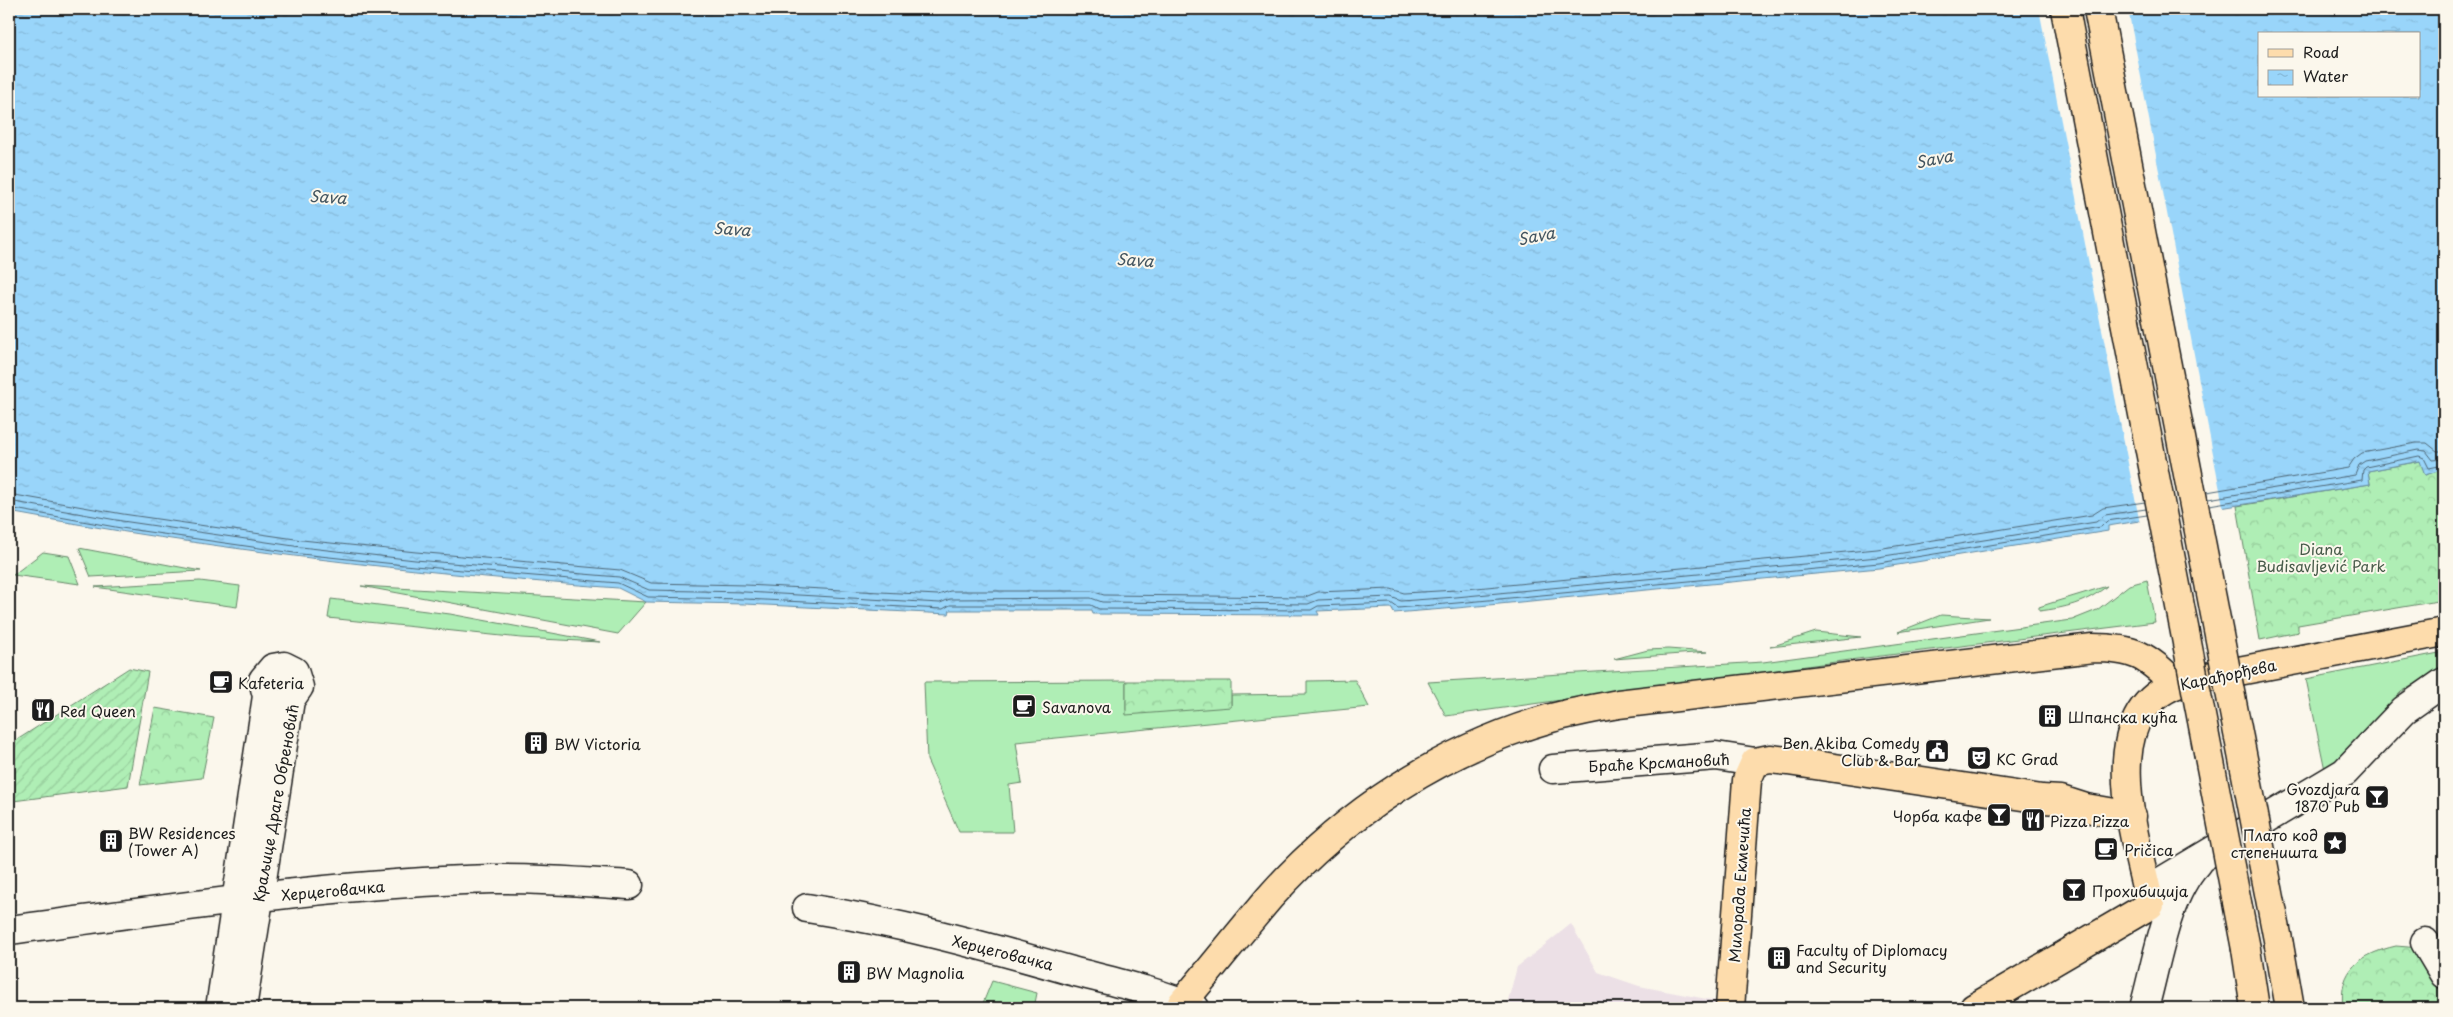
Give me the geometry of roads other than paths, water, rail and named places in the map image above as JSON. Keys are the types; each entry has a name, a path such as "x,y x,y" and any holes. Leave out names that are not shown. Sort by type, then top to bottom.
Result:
{"main road":[{"path":"2065,9 2246,948 2254,1005"},
{"path":"2098,9 2290,1008"},
{"name":"Карађорђева","path":"2148,898 2132,816 2127,763 2128,744 2132,727 2153,700 2175,684 2444,632"},
{"path":"1185,1006 1271,896 1325,842 1371,805 1413,777 1455,755 1494,738 1552,718 1618,704 2093,648 2124,650 2143,655 2175,684"},
{"name":"Браће Крсмановић","path":"1754,762 1770,759 1788,761 2042,799 2061,800 2086,808 2132,816"},
{"name":"Милорада Екмечића","path":"1730,1008 1747,780 1754,762"},
{"path":"1974,1008 2148,898"}],"street":[{"name":"Краљице Драге Обреновић","path":"220,1008 247,899 290,700 299,687 294,672 284,666 273,668 263,680 264,691 267,696 247,899 242,1008"},
{"path":"2155,963 2148,898 2201,858 2345,772 2404,710 2444,682"},
{"name":"Браће Крсмановић","path":"1553,769 1716,756 1754,762"},
{"path":"2144,1008 2155,963 2172,908 2189,873 2201,858"},
{"name":"Херцеговачка","path":"9,930 247,899 414,883 495,879 629,885"},
{"name":"Херцеговачка","path":"807,908 855,915 1026,958 1149,991 1185,1006"},
{"path":"2425,942 2444,974"}],"water":[{"name":"Sava","path":"9,9 2444,9 2444,469 2425,475 2420,461 2368,471 2370,484 2108,526 2108,531 1879,568 1457,608 1394,613 1391,608 1317,611 1319,615 1093,614 1092,610 950,610 949,614 745,604 646,602 618,588 388,567 236,548 9,512"}],"place":[{"name":"Kafeteria","path":"221,682"},
{"name":"Savanova","path":"1024,706"},
{"name":"Red Queen","path":"43,710"},
{"name":"Шпанска кућа","path":"2050,716"},
{"name":"BW Victoria","path":"536,743"},
{"name":"Ben Akiba Comedy Club & Bar","path":"1937,751"},
{"name":"KC Grad","path":"1979,758"},
{"name":"Gvozdjara 1870 Pub","path":"2377,797"},
{"name":"Чорба кафе","path":"1999,815"},
{"name":"Pizza Pizza","path":"2033,820"},
{"name":"BW Residences (Tower A)","path":"111,841"},
{"name":"Плато код степеништа","path":"2335,843"},
{"name":"Pričica","path":"2106,849"},
{"name":"Прохибиција","path":"2074,890"},
{"name":"Faculty of Diplomacy and Security","path":"1779,958"},
{"name":"BW Magnolia","path":"849,972"}],"park label":[{"name":"Diana Budisavljević Park","path":"2321,556"}]}
